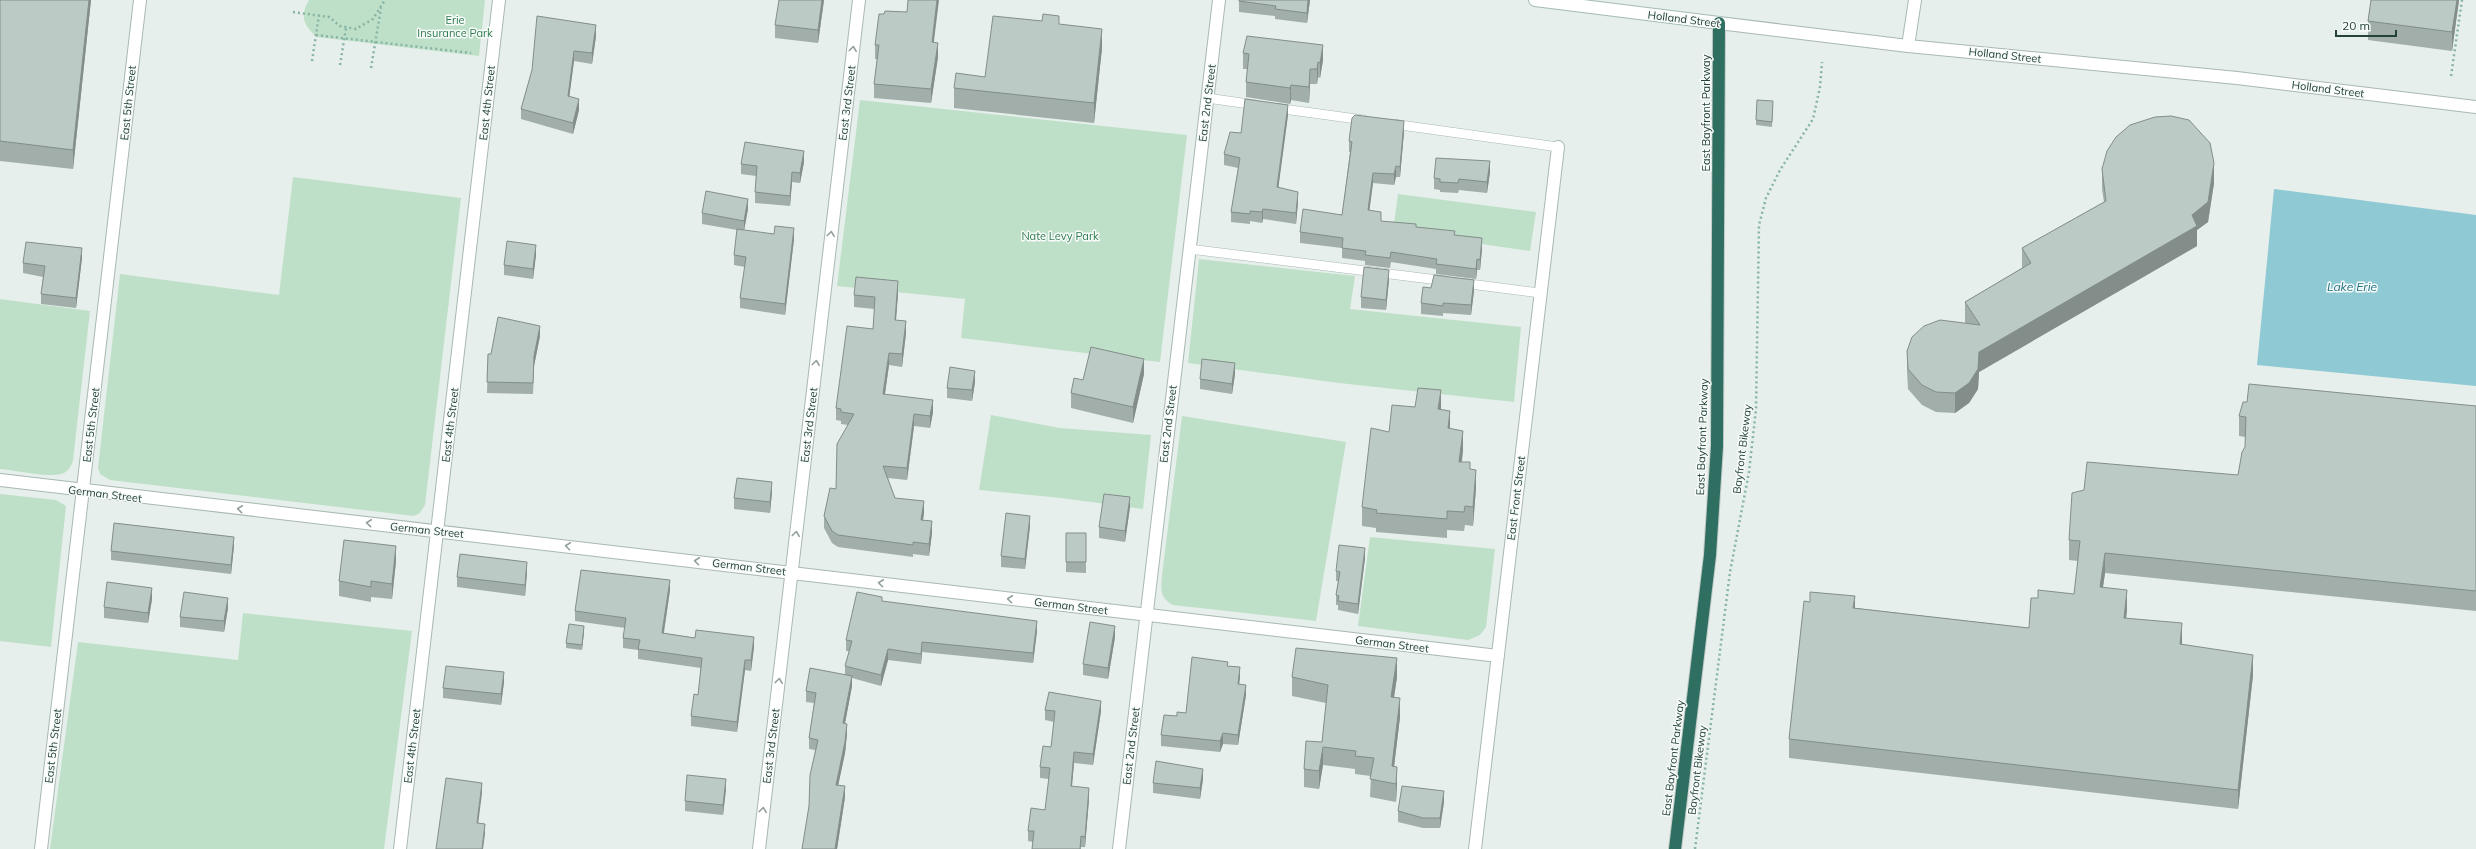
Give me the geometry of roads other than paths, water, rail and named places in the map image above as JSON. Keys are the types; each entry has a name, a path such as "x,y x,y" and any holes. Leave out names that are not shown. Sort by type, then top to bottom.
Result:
{"highway":[{"name":"East Bayfront Parkway","path":"1675,849 1710,556 1716,462 1720,24"}],"street":[{"name":"East 5th Street","path":"41,849 140,0"},
{"name":"East 4th Street","path":"400,849 499,0"},
{"name":"East 3rd Street","path":"758,849 859,0"},
{"name":"East 2nd Street","path":"1119,849 1219,0"},
{"name":"Holland Street","path":"1535,0 1908,46 2237,78 2476,107"},
{"path":"1908,46 1915,0"},
{"name":"East Front Street","path":"1475,849 1558,147"},
{"name":"German Street","path":"0,480 82,491 438,530 1498,656"}],"lane":[{"path":"1207,98 1370,121"},
{"path":"1386,123 1558,147"},
{"path":"1189,250 1540,293"}],"water":[{"name":"Lake Erie","path":"2274,189 2476,215 2476,386 2257,365"}],"park label":[{"name":"Erie Insurance Park","path":"455,26"},
{"name":"Nate Levy Park","path":"1060,236"}]}
